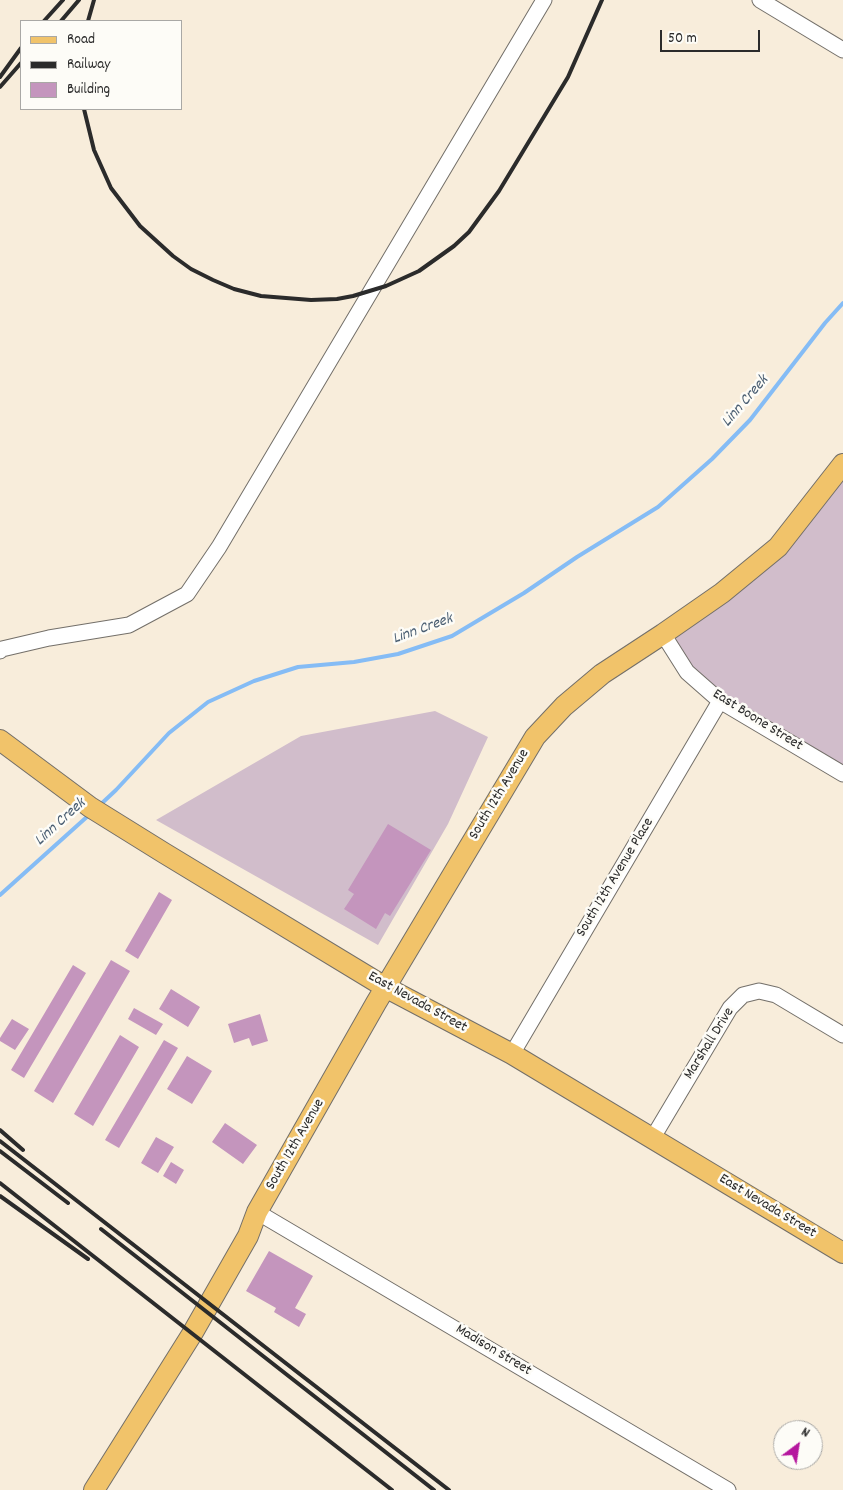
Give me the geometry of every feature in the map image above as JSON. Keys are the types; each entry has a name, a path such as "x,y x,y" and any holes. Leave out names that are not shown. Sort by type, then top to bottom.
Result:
{"main road":[{"name":"South 12th Avenue","path":"94,1490 132,1427 150,1404 192,1334 248,1236 258,1212 385,987 535,737 564,706 602,674 664,634 722,593 778,547 843,464"},
{"name":"East Nevada Street","path":"0,740 90,807 164,853 385,987 512,1054 843,1253"}],"street":[{"path":"0,651 49,638 129,625 187,594 219,546 544,0"},
{"path":"760,0 843,50"},
{"name":"East Boone Street","path":"664,634 687,672 720,701 843,774"},
{"name":"South 12th Avenue Place","path":"512,1054 720,701"},
{"name":"Marshall Drive","path":"652,1139 730,1008 744,995 759,992 776,995 843,1035"},
{"name":"Madison Street","path":"258,1212 728,1490"}],"shaded area":[{"path":"843,464 843,774 720,701 663,634 722,593"},
{"path":"435,711 488,737 448,824 378,945 156,820 301,736"}],"building":[{"path":"388,824 431,850 390,916 385,913 376,929 344,909 354,894 348,890"},
{"path":"159,892 172,900 138,959 125,951"},
{"path":"111,960 130,971 53,1103 34,1091"},
{"path":"73,965 86,973 24,1078 11,1070"},
{"path":"171,989 200,1007 188,1027 159,1009"},
{"path":"134,1008 163,1024 156,1035 128,1019"},
{"path":"260,1014 268,1041 252,1046 249,1038 234,1043 228,1024"},
{"path":"12,1019 29,1029 15,1050 0,1041"},
{"path":"120,1035 139,1047 93,1126 74,1114"},
{"path":"164,1040 178,1048 119,1148 105,1140"},
{"path":"187,1056 212,1071 192,1104 167,1089"},
{"path":"225,1123 257,1145 243,1164 212,1142"},
{"path":"156,1137 174,1147 158,1173 141,1163"},
{"path":"171,1162 184,1170 176,1184 163,1176"},
{"path":"269,1251 313,1276 295,1308 306,1314 299,1327 274,1312 276,1308 246,1291"}],"waterway":[{"name":"Linn Creek","path":"100,805 169,733 208,702 254,681 298,667 354,662 398,654 452,636 524,593 577,557 658,507 712,459 750,420 825,323 843,303"},
{"name":"Linn Creek","path":"0,895 89,815"}],"railway":[{"path":"45,20 63,0"},
{"path":"62,20 79,0"},
{"path":"88,20 94,0"},
{"path":"84,110 94,150 111,188 140,226 173,256 191,269 234,289 261,296 311,300 353,296 386,286 419,271 454,246 469,232 499,191 568,77 602,0"},
{"path":"0,77 20,49"},
{"path":"0,87 20,64"},
{"path":"0,1130 23,1150"},
{"path":"0,1141 449,1490"},
{"path":"0,1151 68,1203"},
{"path":"0,1183 392,1490"},
{"path":"0,1196 88,1259"},
{"path":"101,1229 434,1490"}]}
